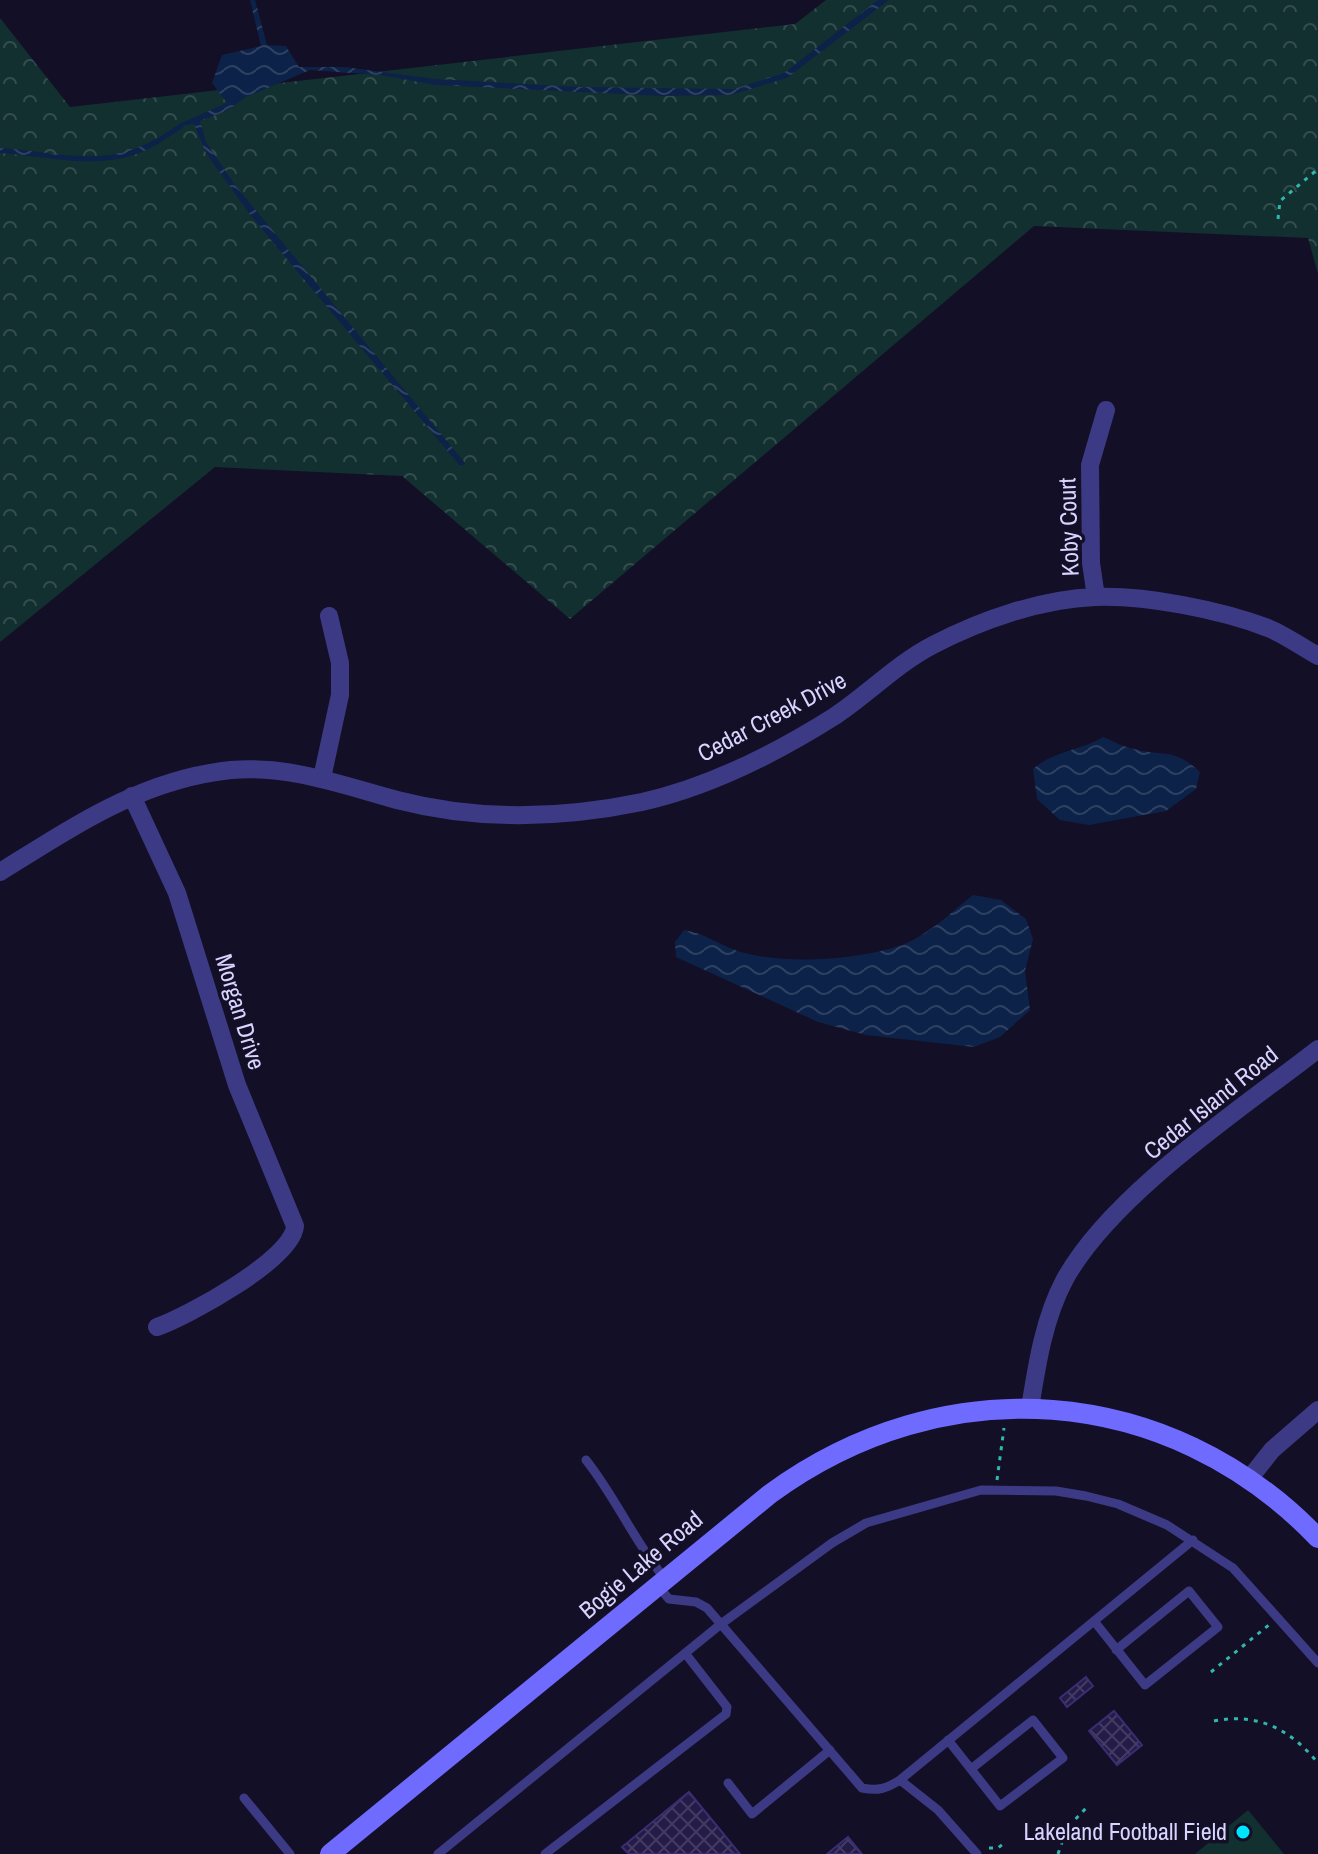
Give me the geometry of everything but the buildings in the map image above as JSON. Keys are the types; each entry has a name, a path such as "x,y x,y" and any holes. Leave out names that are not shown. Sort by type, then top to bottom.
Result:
{"main road":[{"name":"Bogie Lake Road","path":"330,1854 770,1494 836,1452 921,1421 1007,1408 1030,1408 1096,1415 1136,1425 1199,1450 1249,1479 1318,1538"}],"street":[{"name":"Koby Court","path":"1096,597 1091,563 1090,465 1106,410"},
{"name":"Cedar Creek Drive","path":"0,872 108,805 173,780 232,770 289,772 322,778 398,800 482,816 553,816 644,801 726,774 834,716 931,646 1034,606 1096,597 1196,609 1269,628 1318,656"},
{"path":"322,778 340,695 340,663 329,616"},
{"name":"Morgan Drive","path":"132,796 177,893 237,1085 295,1226 290,1243 241,1282 188,1316 157,1327"},
{"name":"Cedar Island Road","path":"1030,1408 1045,1332 1065,1279 1095,1235 1191,1148 1318,1049"},
{"path":"1249,1479 1272,1450 1318,1410"}],"lane":[{"path":"586,1460 619,1505 669,1599 696,1602 707,1608 862,1788 886,1789 900,1780 1193,1540"},
{"path":"438,1854 721,1624 832,1543 866,1523 959,1495 996,1490 1056,1491 1118,1504 1193,1540 1233,1568 1318,1663"},
{"path":"1094,1621 1116,1650 1145,1685 1218,1627 1189,1591 1116,1650"},
{"path":"545,1854 726,1714 727,1707 685,1653"},
{"path":"948,1740 1000,1806 1063,1758 1033,1720 971,1769"},
{"path":"728,1783 752,1814 830,1750"},
{"path":"900,1780 938,1810 977,1854"},
{"path":"244,1798 290,1854"}],"path":[{"path":"1278,219 1280,201 1318,169"},
{"path":"996,1490 1007,1408"},
{"path":"1211,1672 1279,1617"},
{"path":"1214,1721 1249,1719 1276,1727 1300,1742 1318,1763"},
{"path":"1058,1854 1067,1828 1089,1805"}],"green space":[{"path":"826,0 1318,0 1318,274 1308,238 1034,226 570,619 402,476 215,467 0,642 0,18 70,107 795,24"},
{"name":"Lakeland Football Field","path":"1248,1810 1284,1854 1195,1854"}],"water":[{"path":"250,0 255,0 267,45 286,46 299,67 344,67 436,79 581,87 734,89 784,73 878,0 889,0 787,78 731,95 661,96 436,85 380,75 310,70 246,97 226,111 200,121 206,142 235,185 465,463 461,467 251,216 206,153 194,124 181,126 181,123 227,103 212,83 222,55 261,46"},
{"path":"155,139 158,144 139,153 101,161 0,153 0,148 98,156 136,148"},
{"path":"1103,737 1130,748 1183,759 1200,772 1196,789 1166,811 1089,825 1060,820 1037,799 1033,769 1049,758"},
{"path":"973,895 1001,900 1026,919 1033,939 1025,971 1030,1010 1000,1037 974,1047 866,1035 818,1022 676,957 675,942 684,930 735,950 774,958 819,959 884,950 921,935"}],"waterway":[{"path":"158,141 181,126"}],"place":[{"name":"Lakeland Football Field","path":"1243,1832"}]}
